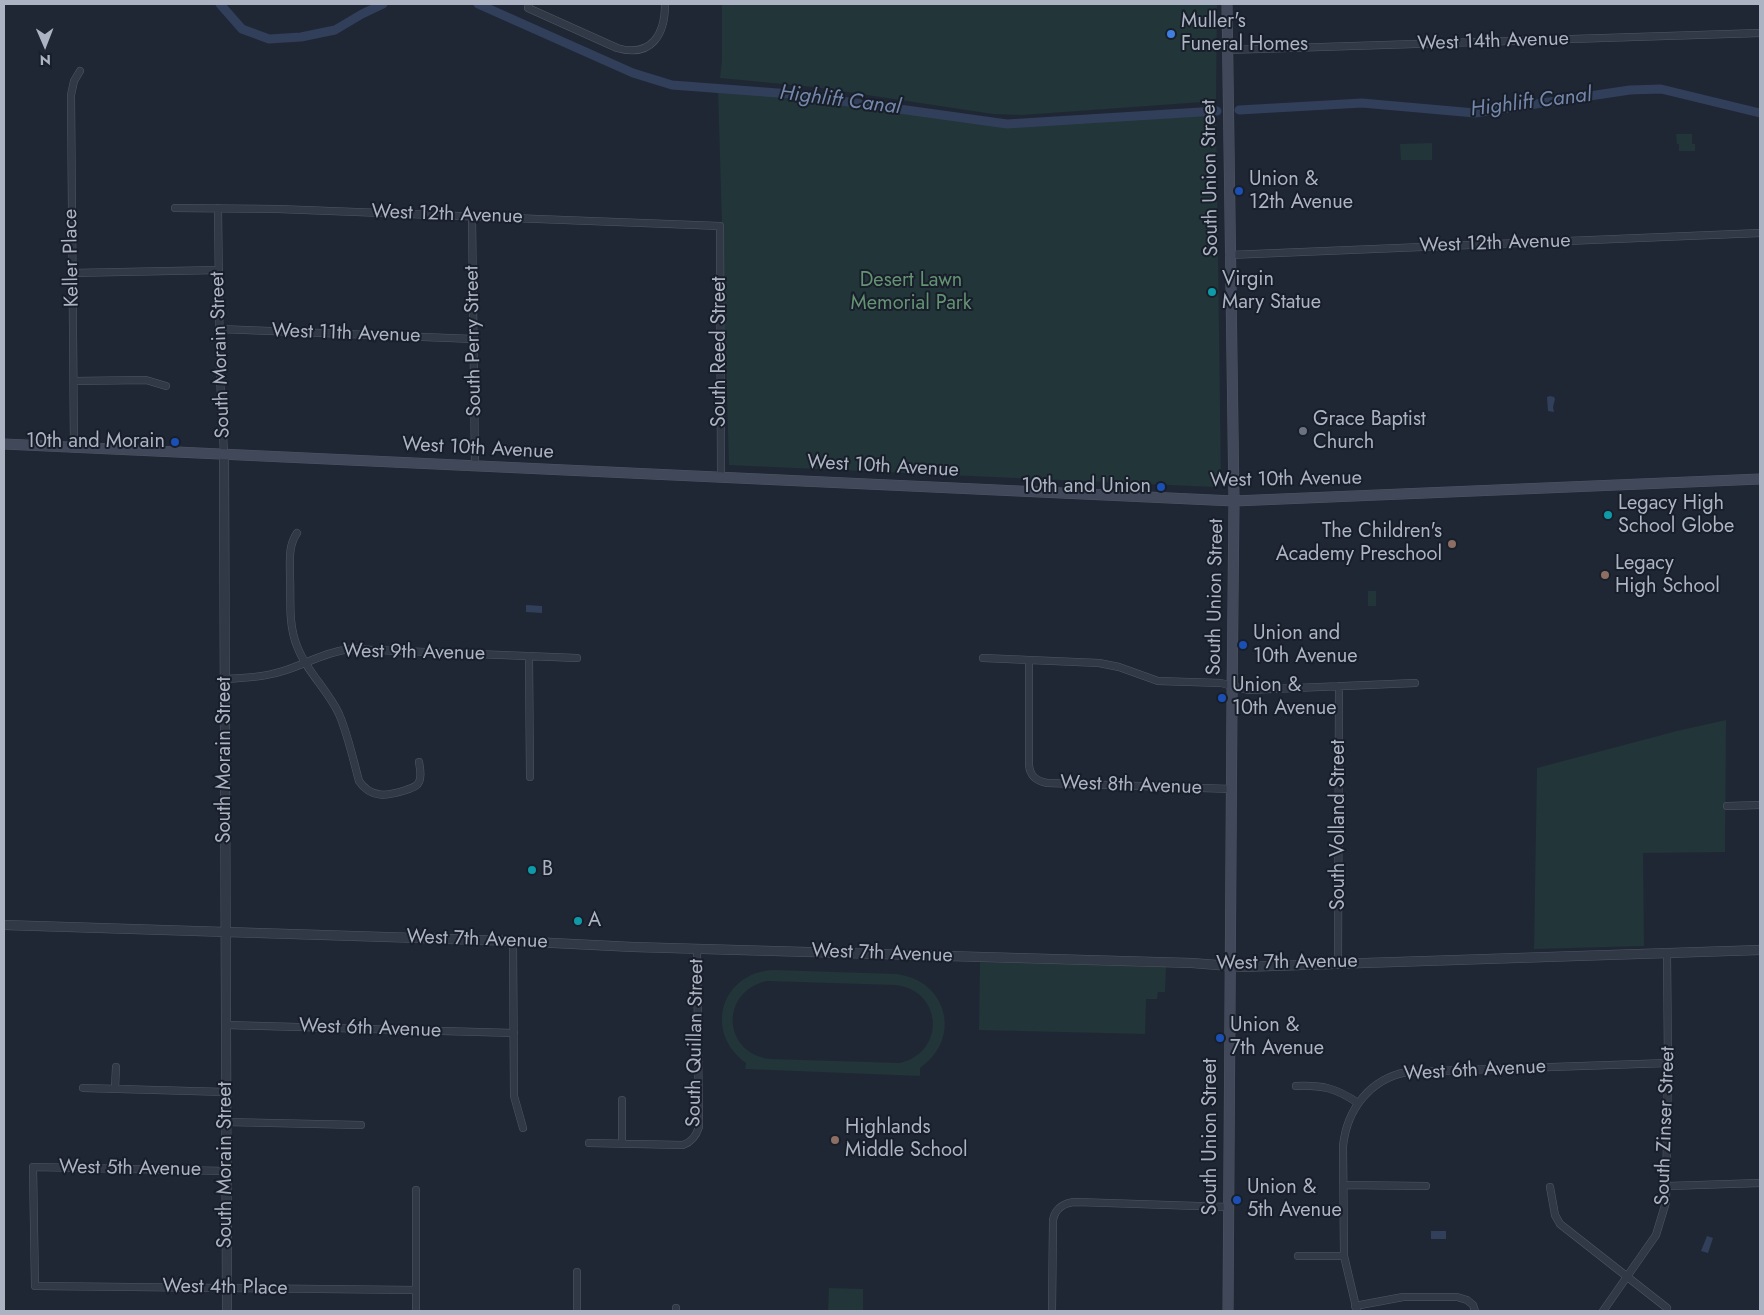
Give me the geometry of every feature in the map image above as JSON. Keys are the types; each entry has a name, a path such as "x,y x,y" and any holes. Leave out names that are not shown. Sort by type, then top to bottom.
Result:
{"main road":[{"name":"South Union Street","path":"1226,4 1234,501 1228,1311"},
{"name":"West 10th Avenue","path":"4,444 1234,501 1760,479"}],"street":[{"path":"530,4 528,8 617,48 628,50 649,46 659,36 664,23 664,4"},
{"name":"West 14th Avenue","path":"1227,50 1760,33"},
{"name":"Keller Place","path":"74,448 71,96 74,81 80,71"},
{"name":"West 12th Avenue","path":"175,208 278,208 720,226"},
{"name":"South Morain Street","path":"218,208 219,329 224,454 227,1311"},
{"name":"South Perry Street","path":"472,216 475,466"},
{"name":"South Reed Street","path":"720,226 721,477"},
{"name":"West 12th Avenue","path":"1230,255 1760,233"},
{"path":"72,273 219,270"},
{"name":"West 11th Avenue","path":"219,329 474,340"},
{"path":"74,381 146,380 166,386"},
{"path":"297,532 290,551 293,636 305,662 338,712 359,781 363,787 373,793 386,795 413,787 420,780 419,762"},
{"name":"West 9th Avenue","path":"225,679 270,675 335,651 350,649 577,658"},
{"path":"529,656 530,777"},
{"path":"983,658 1099,663 1119,667 1158,681 1220,683 1248,690 1415,683"},
{"name":"West 8th Avenue","path":"1029,660 1029,765 1031,774 1041,782 1232,789"},
{"name":"South Volland Street","path":"1338,963 1339,686"},
{"path":"1726,806 1760,805"},
{"name":"West 7th Avenue","path":"4,925 226,931 697,949 1192,963 1242,967 1760,950"},
{"path":"513,941 514,1096 523,1128"},
{"name":"South Quillan Street","path":"622,1144 683,1146 694,1138 699,1127 697,949"},
{"name":"South Zinser Street","path":"1603,1311 1656,1235 1666,1202 1668,1186 1668,953"},
{"name":"West 6th Avenue","path":"226,1025 514,1033"},
{"name":"West 6th Avenue","path":"1358,1103 1371,1088 1396,1074 1407,1072 1668,1063"},
{"path":"115,1088 116,1067"},
{"path":"1296,1086 1328,1087 1358,1103 1352,1113 1345,1133 1344,1185 1344,1256 1356,1309 1403,1297 1457,1297 1467,1300 1475,1311"},
{"path":"83,1088 226,1092"},
{"path":"589,1143 622,1144 622,1100"},
{"path":"226,1122 361,1125"},
{"name":"West 5th Avenue","path":"35,1286 33,1167 226,1171"},
{"path":"1668,1186 1760,1183"},
{"path":"1344,1185 1426,1186"},
{"path":"1550,1187 1555,1215 1560,1224 1667,1308"},
{"path":"416,1190 416,1311"},
{"path":"1052,1311 1053,1215 1063,1205 1072,1202 1228,1207"},
{"path":"1298,1256 1344,1256"},
{"path":"577,1272 577,1311"},
{"name":"West 4th Place","path":"35,1286 416,1290"}],"green space":[{"path":"722,4 1217,4 1216,101 1022,115 993,114 814,87 720,78 722,60"},
{"name":"Desert Lawn Memorial Park","path":"718,89 1011,123 1216,110 1221,480 1214,487 729,465"},
{"path":"1676,134 1692,134 1692,144 1695,144 1695,151 1679,151"},
{"path":"1432,143 1432,160 1401,160 1400,144"},
{"path":"1368,591 1376,591 1376,606 1368,606"},
{"path":"1726,720 1725,852 1643,853 1644,946 1534,949 1537,768"},
{"path":"980,962 1166,967 1165,992 1158,992 1157,999 1146,999 1145,1034 979,1030"},
{"path":"774,970 896,974 913,979 927,987 937,998 943,1012 945,1027 942,1042 933,1056 920,1068 920,1076 745,1069 746,1063 733,1050 725,1036 722,1020 724,1006 731,992 741,981 756,973","holes":["767,981 896,985 912,990 923,998 930,1009 933,1022 931,1035 925,1047 915,1057 900,1063 770,1059 754,1054 743,1046 736,1034 733,1021 735,1008 741,997 752,987"]},
{"path":"829,1288 863,1289 863,1311 828,1311"}],"water":[{"path":"1550,396 1555,399 1554,412 1548,411 1547,397"},
{"path":"526,605 542,606 542,613 526,612"},
{"path":"1431,1231 1446,1231 1446,1239 1431,1239"},
{"path":"1707,1236 1713,1238 1708,1253 1701,1251"}],"waterway":[{"name":"Highlift Canal","path":"220,4 242,29 269,39 301,37 335,30 383,4"},
{"name":"Highlift Canal","path":"478,4 633,73 672,85 791,94 1007,124 1217,111"},
{"name":"Highlift Canal","path":"1239,110 1362,103 1475,113 1630,90 1661,89 1760,113"}],"place":[{"name":"Muller's Funeral Homes","path":"1171,34"},
{"name":"Union & 12th Avenue","path":"1239,191"},
{"name":"Virgin Mary Statue","path":"1212,292"},
{"name":"Grace Baptist Church","path":"1303,431"},
{"name":"10th and Morain","path":"175,442"},
{"name":"10th and Union","path":"1161,487"},
{"name":"Legacy High School Globe","path":"1608,515"},
{"name":"The Children's Academy Preschool","path":"1452,544"},
{"name":"Legacy High School","path":"1605,575"},
{"name":"Union and 10th Avenue","path":"1243,645"},
{"name":"Union & 10th Avenue","path":"1222,698"},
{"name":"B","path":"532,870"},
{"name":"A","path":"578,921"},
{"name":"Union & 7th Avenue","path":"1220,1038"},
{"name":"Highlands Middle School","path":"835,1140"},
{"name":"Union & 5th Avenue","path":"1237,1200"}]}
